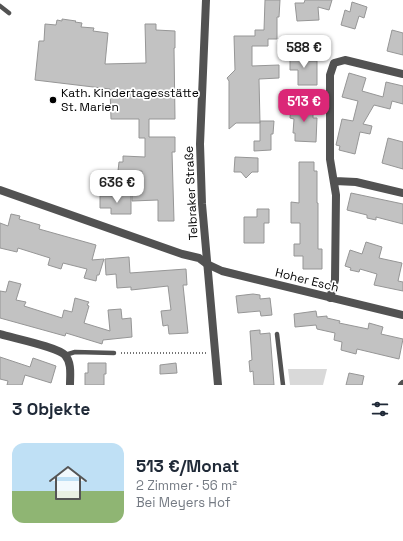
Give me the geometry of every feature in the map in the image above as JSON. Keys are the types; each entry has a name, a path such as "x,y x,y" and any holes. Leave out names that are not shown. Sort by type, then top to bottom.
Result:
{"street":[{"name":"Telbraker Straße","path":"206,0 200,144 202,204 218,385"},
{"path":"330,298 335,280 336,195 335,181 330,159 330,75 334,63 345,60 403,74"},
{"path":"335,181 356,182 403,193"},
{"name":"Hoher Esch","path":"0,190 182,254 199,258 207,264 222,271 403,315"},
{"path":"0,334 53,349 65,354 70,365 70,385"}],"lane":[{"path":"0,6 9,13"},
{"path":"277,334 282,385"},
{"path":"65,354 75,352 114,353"}],"path":[{"path":"114,353 192,354 216,352"}],"shaded area":[{"path":"288,369 327,369 323,385 290,385"}],"building":[{"path":"265,0 280,0 279,17 277,17 277,39 268,39 268,46 252,46 252,66 279,65 279,78 259,79 260,123 236,123 229,129 229,81 227,78 235,70 234,36 255,36 255,30 264,30"},
{"path":"305,0 332,0 329,10 318,7 319,20 297,21 295,3 304,3"},
{"path":"352,2 367,7 364,18 359,16 355,29 341,25 345,10 350,12"},
{"path":"62,19 82,23 81,27 94,28 93,31 108,33 105,64 146,63 145,24 156,24 156,30 175,31 175,119 149,119 149,137 175,137 175,152 172,152 174,221 158,221 158,200 132,201 132,189 143,189 142,171 118,171 119,162 123,162 123,156 145,157 145,138 139,138 139,119 111,119 110,89 35,80 39,41 44,41 45,24 56,25 57,20 62,21"},
{"path":"392,30 403,33 403,55 387,51"},
{"path":"290,51 303,51 303,61 317,61 317,85 298,85 298,70 290,70"},
{"path":"349,73 366,78 362,91 383,97 386,82 403,86 403,104 392,101 390,109 374,105 363,124 372,126 370,134 360,132 355,154 339,150 340,146 336,145 342,119 353,121 358,101 342,97"},
{"path":"291,104 313,104 313,118 317,118 316,142 295,141 295,133 293,133 294,119 290,118"},
{"path":"260,121 274,121 273,134 271,134 271,150 254,151 254,141 260,141"},
{"path":"388,138 403,142 403,169 382,163"},
{"path":"235,157 258,158 258,172 252,172 246,178 241,172 234,172"},
{"path":"299,162 314,162 314,171 317,171 318,249 322,249 322,269 303,269 303,256 294,256 294,244 300,244 300,223 291,223 291,202 299,203"},
{"path":"351,193 403,204 403,224 376,217 376,220 367,218 367,215 347,210"},
{"path":"112,194 131,194 131,214 111,214 111,208 100,208 100,196 112,196"},
{"path":"257,209 269,209 269,223 264,223 264,243 244,243 244,217 257,217"},
{"path":"11,214 20,216 19,219 40,225 39,229 96,245 92,260 104,259 96,281 84,278 87,269 63,263 61,269 48,265 50,258 18,248 17,252 0,248 0,223 8,226"},
{"path":"366,242 382,247 379,258 402,263 398,281 403,282 403,291 374,285 377,274 360,269 359,272 350,270 351,268 345,266 350,250 362,254"},
{"path":"129,257 130,273 186,269 187,285 183,285 188,333 169,334 168,325 163,326 161,311 171,310 168,286 131,290 131,287 117,288 116,274 106,275 105,259"},
{"path":"9,281 21,284 16,300 26,302 24,306 62,318 64,310 72,312 75,298 89,302 87,305 89,306 84,323 110,331 108,310 121,309 122,319 131,318 132,337 103,340 102,344 66,333 65,336 0,318 0,291 6,292"},
{"path":"253,294 260,295 260,299 270,298 272,315 261,316 260,311 238,313 236,296"},
{"path":"316,311 317,317 327,316 327,318 340,321 339,323 368,329 369,323 383,327 381,334 403,339 399,359 357,349 356,354 341,350 342,342 334,340 335,333 317,329 316,325 295,327 294,314"},
{"path":"260,330 260,334 270,333 274,385 254,385 253,371 250,372 249,361 252,360 250,331"},
{"path":"0,357 30,367 33,358 56,366 51,383 25,375 22,385 7,385 8,381 0,379"},
{"path":"88,363 106,363 104,385 85,385 85,373 88,373"},
{"path":"176,363 177,373 160,374 160,365"},
{"path":"349,373 364,376 362,385 346,385"}],"place":[{"name":"Kath. Kindertagesstätte St. Marien","path":"53,100"}]}
